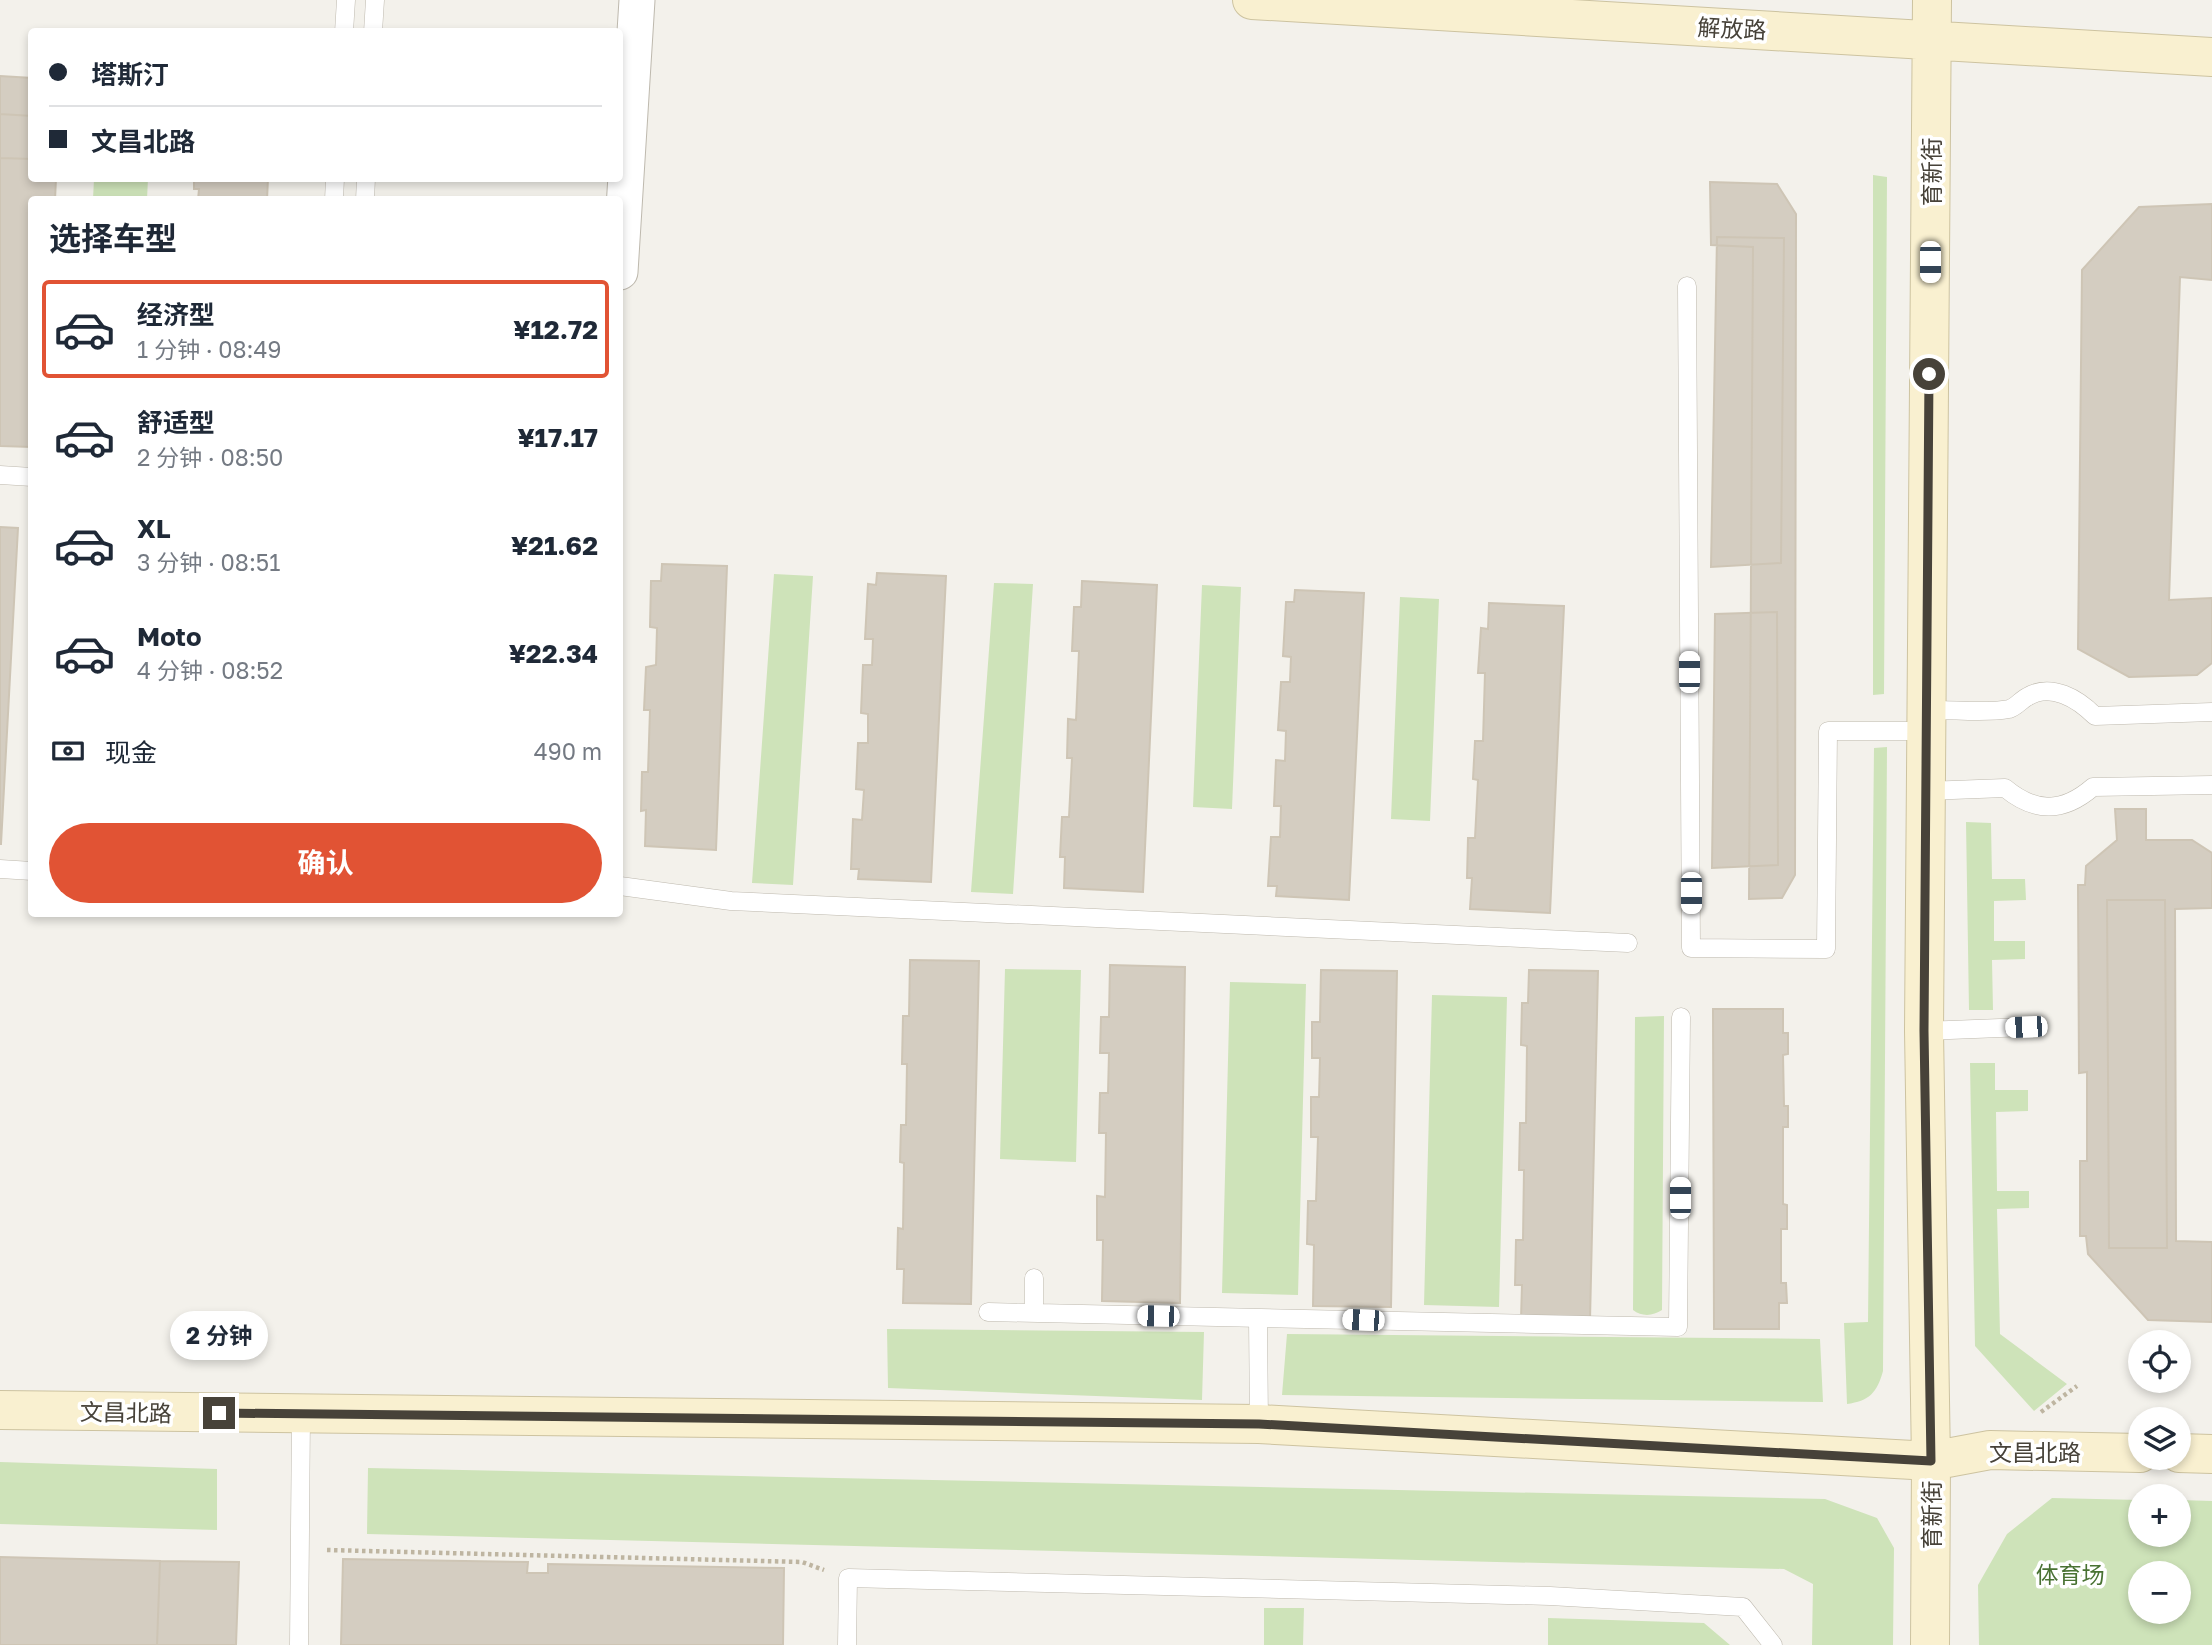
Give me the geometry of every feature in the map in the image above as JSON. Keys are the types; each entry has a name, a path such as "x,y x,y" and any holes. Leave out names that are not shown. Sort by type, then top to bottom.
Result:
{"street":[{"path":"623,224 637,0"},
{"name":"解放路","path":"1252,0 2212,57"},
{"name":"育新街","path":"1930,1645 1931,1461 1924,1031 1933,0"},
{"name":"文昌北路","path":"0,1410 1259,1424 1931,1461 1990,1450 2128,1452"},
{"path":"2191,1453 2212,1454"}],"lane":[{"path":"344,28 346,0"},
{"path":"373,28 375,0"},
{"path":"1687,286 1691,948 1826,949 1828,731 2011,709 2029,695 2048,692 2066,695 2082,703 2095,716 2212,712"},
{"path":"0,475 28,477"},
{"path":"1926,790 2005,788 2020,801 2039,807 2059,807 2078,800 2092,787 2212,785"},
{"path":"0,869 28,871"},
{"path":"623,886 731,901 1628,943"},
{"path":"988,1312 1678,1327 1681,1017"},
{"path":"1924,1031 2026,1027"},
{"path":"1034,1278 1034,1313"},
{"path":"1258,1318 1259,1424"},
{"path":"299,1645 301,1415"},
{"path":"847,1645 848,1577 1550,1596 1743,1607 1773,1645"}],"path":[{"path":"300,1549 802,1562 848,1577"}],"green space":[{"path":"1873,175 1887,177 1884,694 1873,695"},
{"path":"94,182 148,182 147,196 93,196"},
{"path":"774,574 813,576 793,885 752,883"},
{"path":"994,583 1033,584 1013,894 971,892"},
{"path":"1202,585 1241,587 1232,809 1193,807"},
{"path":"1400,597 1439,599 1430,821 1391,819"},
{"path":"1887,747 1883,1371 1871,1395 1861,1401 1847,1404 1844,1323 1868,1322 1874,748"},
{"path":"1966,822 1991,823 1992,879 2025,879 2026,900 1994,901 1994,941 2025,941 2025,959 1992,960 1993,1010 1969,1010"},
{"path":"1005,969 1081,970 1076,1162 1000,1159"},
{"path":"1230,982 1306,984 1298,1295 1222,1293"},
{"path":"1432,995 1507,997 1499,1307 1424,1305"},
{"path":"1664,1016 1662,1310 1644,1315 1633,1310 1635,1017"},
{"path":"1970,1063 1995,1063 1995,1090 2028,1090 2028,1111 1996,1112 1997,1191 2029,1191 2029,1208 1997,1209 2000,1334 2067,1384 2034,1411 1975,1346"},
{"path":"887,1329 1204,1332 1202,1400 888,1388"},
{"path":"1287,1334 1820,1339 1823,1402 1282,1395"},
{"path":"0,1462 217,1469 217,1530 0,1524"},
{"path":"368,1468 1825,1499 1877,1518 1894,1548 1893,1645 1812,1645 1813,1584 1784,1569 367,1534"},
{"name":"体育场","path":"2052,1498 2128,1500 2128,1547 2191,1547 2191,1500 2212,1501 2212,1645 1979,1645 1978,1585 2007,1534"},
{"path":"1264,1608 1304,1608 1303,1645 1264,1645"},
{"path":"1548,1618 1704,1623 1730,1645 1548,1645"}],"building":[{"path":"0,76 28,78 28,159 0,158"},
{"path":"0,114 28,116 28,182 56,182 55,196 28,196 28,447 0,446"},
{"path":"194,182 268,182 267,196 198,196 199,189 194,189"},
{"path":"1710,182 1777,184 1796,214 1795,875 1782,898 1749,899 1753,247 1711,245"},
{"path":"2212,204 2212,280 2180,277 2169,600 2212,598 2212,663 2197,675 2129,677 2078,649 2082,270 2139,207"},
{"path":"1717,237 1784,238 1781,563 1711,567"},
{"path":"0,527 18,528 1,844 0,844"},
{"path":"662,564 727,566 716,850 645,846 646,810 641,811 642,772 648,772 650,710 644,710 646,667 656,665 657,628 650,627 651,581 661,581"},
{"path":"877,573 946,576 931,882 858,879 859,869 851,869 853,819 862,820 864,790 856,789 858,743 868,743 868,714 861,713 863,665 872,665 873,639 865,639 868,584 876,585"},
{"path":"1082,581 1157,585 1143,892 1064,888 1065,857 1060,857 1062,817 1069,817 1072,758 1067,758 1068,719 1076,720 1079,651 1072,651 1074,607 1081,607"},
{"path":"1295,590 1364,593 1349,900 1276,896 1277,886 1268,886 1271,837 1280,837 1281,806 1274,806 1276,760 1285,761 1286,731 1278,730 1281,682 1290,682 1291,657 1283,656 1286,602 1294,602"},
{"path":"1489,603 1564,606 1550,913 1470,909 1472,878 1467,878 1468,838 1475,838 1478,780 1473,779 1475,741 1483,741 1485,673 1478,673 1481,628 1488,629"},
{"path":"1777,612 1778,865 1712,868 1715,614"},
{"path":"2115,809 2146,809 2146,840 2192,840 2212,853 2212,908 2175,909 2176,1241 2212,1242 2212,1322 2148,1320 2088,1254 2086,1236 2080,1236 2080,1161 2087,1161 2087,1072 2079,1073 2078,885 2085,885 2086,866 2117,840"},
{"path":"2107,900 2165,900 2167,1248 2109,1248"},
{"path":"910,960 979,961 971,1304 903,1303 904,1269 897,1269 898,1228 903,1229 904,1163 900,1162 901,1125 906,1125 907,1064 902,1064 903,1016 909,1016"},
{"path":"1110,965 1185,967 1180,1303 1102,1301 1103,1240 1097,1240 1097,1196 1105,1197 1106,1133 1099,1133 1100,1093 1108,1093 1109,1053 1100,1053 1101,1017 1109,1017"},
{"path":"1321,970 1397,971 1391,1307 1313,1306 1314,1245 1307,1244 1308,1201 1316,1201 1318,1137 1311,1137 1311,1097 1319,1097 1320,1058 1312,1058 1312,1022 1320,1022"},
{"path":"1529,970 1598,971 1590,1320 1521,1319 1522,1285 1515,1285 1516,1240 1523,1240 1524,1170 1519,1170 1520,1123 1526,1123 1527,1046 1521,1045 1522,1003 1528,1003"},
{"path":"1713,1009 1783,1009 1783,1033 1788,1033 1788,1054 1783,1055 1784,1106 1788,1106 1788,1127 1783,1127 1783,1204 1787,1205 1787,1229 1781,1229 1781,1283 1786,1283 1787,1303 1779,1303 1779,1329 1714,1329"},
{"path":"0,1557 160,1561 157,1645 0,1645"},
{"path":"343,1559 528,1562 527,1573 548,1573 548,1564 784,1568 783,1645 341,1645"},
{"path":"160,1561 239,1562 236,1645 157,1645"}],"route":[{"path":"219,1413 1259,1424 1931,1461 1924,1031 1929,374"}]}
